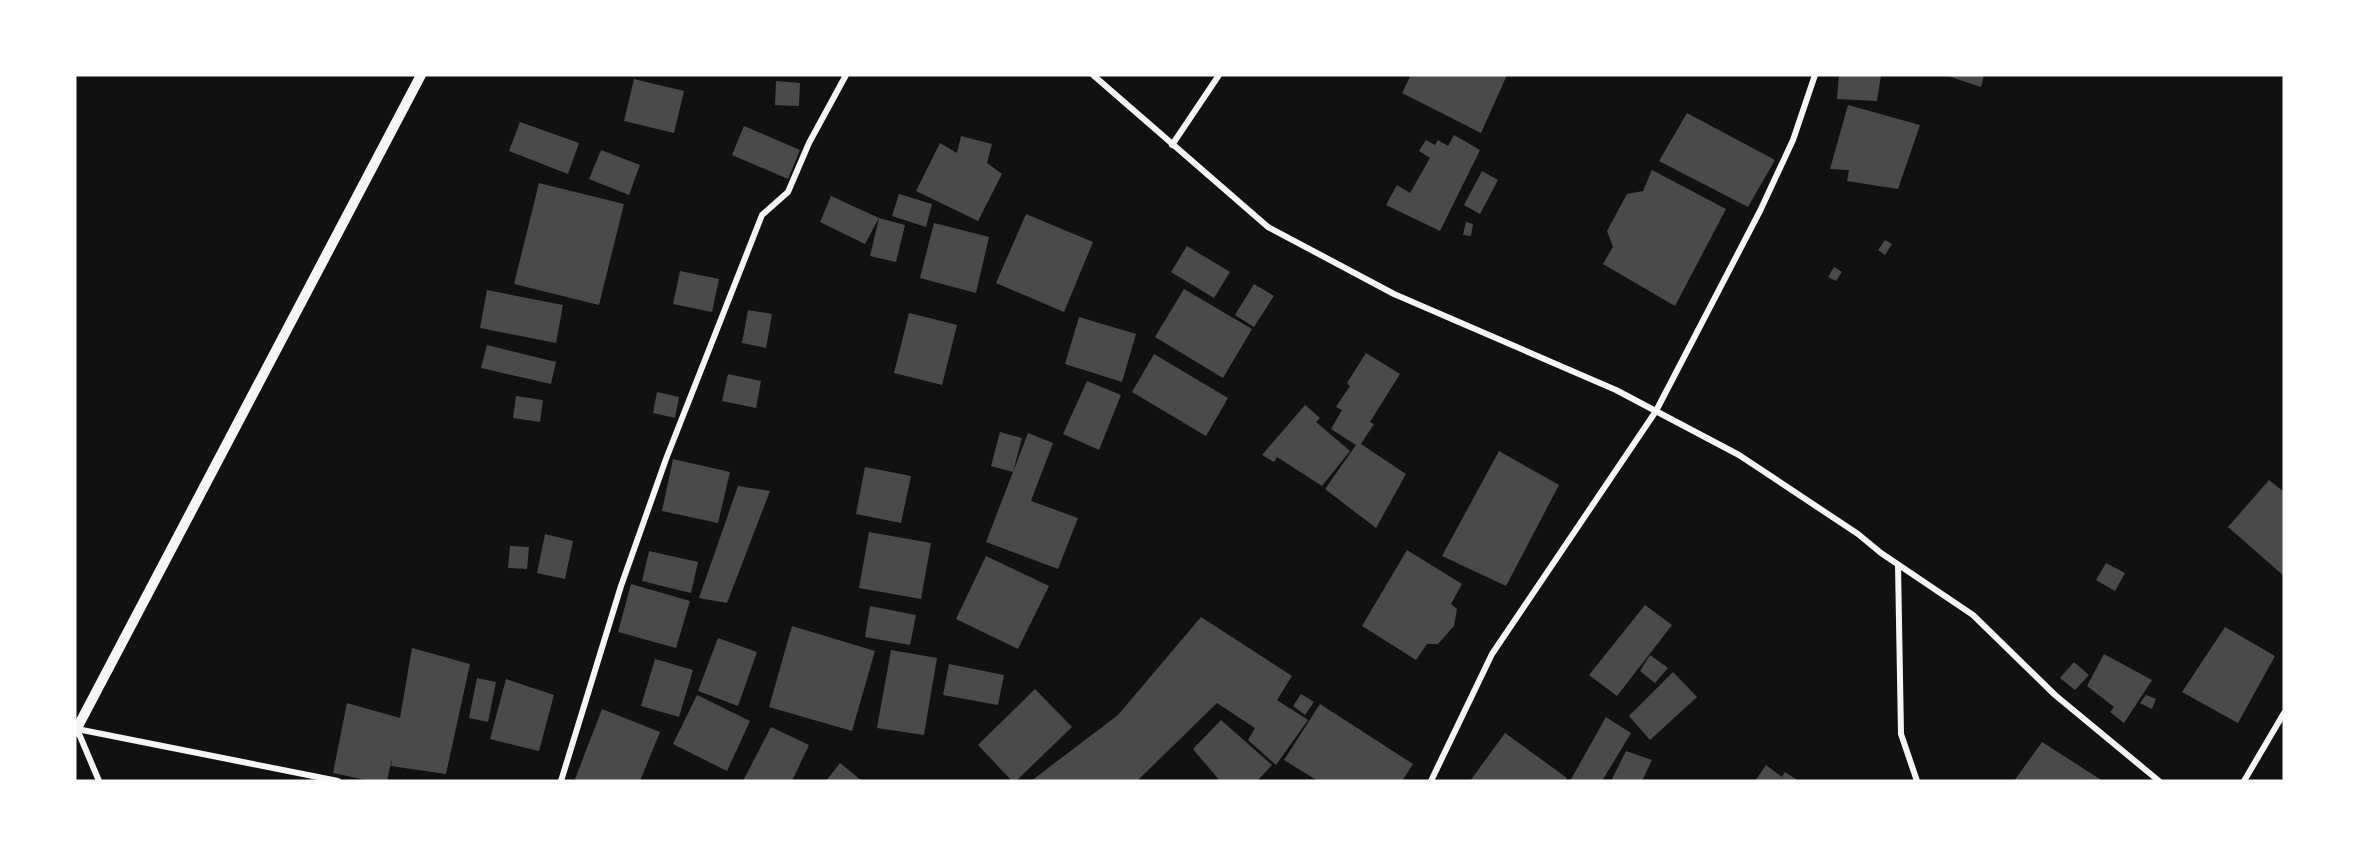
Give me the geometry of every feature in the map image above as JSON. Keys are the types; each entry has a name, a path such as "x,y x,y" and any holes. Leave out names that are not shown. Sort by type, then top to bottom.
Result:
{"street":[{"path":"76,731 421,75"},
{"path":"561,781 628,565 666,459 762,215 788,192 809,143 846,75"},
{"path":"1094,75 1268,227 1394,294 1616,390 1739,455 1974,615 2055,695 2159,781"},
{"path":"1172,145 1219,75"},
{"path":"1431,781 1492,654 1656,411 1760,211 1794,140 1815,75"},
{"path":"1898,565 1901,734 1917,781"},
{"path":"2244,781 2284,713"},
{"path":"76,731 99,781"},
{"path":"76,731 338,781"}],"building":[{"path":"1411,75 1507,75 1481,133 1402,93"},
{"path":"1839,75 1881,75 1877,101 1837,99"},
{"path":"1945,75 1984,75 1981,87"},
{"path":"634,79 684,91 674,133 624,121"},
{"path":"776,81 800,83 799,106 775,105"},
{"path":"1848,105 1920,125 1898,189 1847,181 1849,170 1830,169"},
{"path":"1687,113 1775,160 1748,207 1659,161"},
{"path":"520,122 579,143 568,174 509,151"},
{"path":"744,126 800,150 788,179 732,155"},
{"path":"1454,135 1480,150 1440,231 1386,205 1397,185 1410,193 1430,158 1419,151 1426,140 1435,145 1438,140 1448,146"},
{"path":"961,136 992,144 987,163 1002,174 978,221 916,191 940,143 957,153"},
{"path":"601,150 640,165 629,195 589,179"},
{"path":"1652,170 1726,209 1675,306 1603,264 1613,247 1607,231 1627,194 1643,191"},
{"path":"1482,171 1498,180 1480,214 1464,205"},
{"path":"539,183 624,204 599,305 514,284"},
{"path":"899,194 932,204 926,227 892,216"},
{"path":"831,196 879,218 865,244 820,222"},
{"path":"1026,214 1093,242 1064,312 996,283"},
{"path":"879,218 905,225 896,262 870,256"},
{"path":"1466,222 1473,224 1471,236 1463,235"},
{"path":"934,223 989,237 976,293 920,278"},
{"path":"1885,240 1892,244 1885,255 1878,250"},
{"path":"1187,246 1230,272 1214,298 1171,272"},
{"path":"1834,267 1842,272 1836,281 1828,277"},
{"path":"680,271 719,279 712,312 673,304"},
{"path":"1254,284 1274,296 1254,327 1235,315"},
{"path":"1184,289 1252,329 1223,378 1155,337"},
{"path":"487,290 563,305 556,343 480,328"},
{"path":"748,310 772,314 766,348 742,343"},
{"path":"909,313 957,325 942,385 894,373"},
{"path":"1079,317 1136,334 1122,382 1065,364"},
{"path":"487,345 556,362 551,384 481,368"},
{"path":"1366,353 1400,374 1370,422 1374,424 1361,444 1406,474 1376,528 1325,489 1356,445 1331,429 1342,410 1336,407 1350,386 1347,383"},
{"path":"1154,354 1228,398 1206,436 1132,392"},
{"path":"728,374 761,381 756,408 722,401"},
{"path":"1087,381 1121,395 1099,450 1063,434"},
{"path":"657,392 679,397 675,418 653,413"},
{"path":"516,396 543,400 540,422 513,418"},
{"path":"1305,405 1320,418 1316,422 1350,451 1322,486 1277,457 1274,462 1262,455"},
{"path":"1000,432 1022,438 1013,472 991,466"},
{"path":"1028,433 1053,443 1031,501 1078,518 1058,569 986,542"},
{"path":"1499,451 1559,485 1506,586 1442,556"},
{"path":"673,459 730,472 718,523 662,511"},
{"path":"865,467 911,476 901,523 856,514"},
{"path":"2269,480 2284,492 2284,576 2228,527"},
{"path":"738,486 770,491 727,603 699,598"},
{"path":"869,532 931,543 921,599 859,588"},
{"path":"545,534 573,541 565,579 537,573"},
{"path":"510,546 529,547 527,569 508,568"},
{"path":"1407,550 1462,584 1451,604 1457,609 1454,626 1438,644 1427,644 1416,660 1362,626"},
{"path":"649,551 698,562 691,593 642,581"},
{"path":"986,556 1049,586 1018,649 956,619"},
{"path":"2106,563 2125,573 2115,591 2096,580"},
{"path":"631,584 690,601 676,648 618,632"},
{"path":"1645,605 1672,625 1617,696 1589,675"},
{"path":"870,606 916,615 910,645 865,637"},
{"path":"1201,617 1292,676 1277,700 1308,720 1276,765 1248,740 1255,728 1217,703 1137,781 1031,781 1118,715"},
{"path":"792,626 875,651 852,731 769,707"},
{"path":"2225,627 2275,656 2238,723 2182,692"},
{"path":"718,638 757,652 738,706 698,691"},
{"path":"412,648 470,664 446,774 391,766 392,758 387,781 371,781 333,773 347,703 400,718"},
{"path":"891,650 937,658 924,735 877,728"},
{"path":"2104,654 2152,680 2124,723 2110,712 2114,707 2087,686"},
{"path":"1650,655 1668,668 1655,683 1640,671"},
{"path":"655,659 693,670 679,717 641,706"},
{"path":"2074,662 2089,675 2075,690 2060,678"},
{"path":"949,664 1004,675 998,705 943,695"},
{"path":"1673,672 1697,697 1650,740 1629,716"},
{"path":"477,678 496,682 488,722 469,718"},
{"path":"506,679 554,695 539,751 490,739"},
{"path":"1035,689 1072,727 1016,781 1012,781 978,745"},
{"path":"1301,694 1314,702 1305,715 1293,706"},
{"path":"697,695 750,721 727,771 673,744"},
{"path":"2146,695 2156,699 2152,709 2140,703"},
{"path":"1320,704 1413,764 1402,781 1318,781 1284,760"},
{"path":"602,709 660,732 640,781 581,781 575,779"},
{"path":"1606,717 1631,733 1602,781 1570,781"},
{"path":"1221,720 1272,765 1257,781 1220,781 1193,749"},
{"path":"771,727 809,745 792,781 743,781"},
{"path":"1505,733 1567,778 1565,781 1470,781"},
{"path":"2042,742 2103,781 2014,781"},
{"path":"1626,751 1652,760 1642,781 1611,781"},
{"path":"840,763 862,781 826,781"},
{"path":"1766,765 1782,777 1785,772 1799,781 1755,781"}]}
